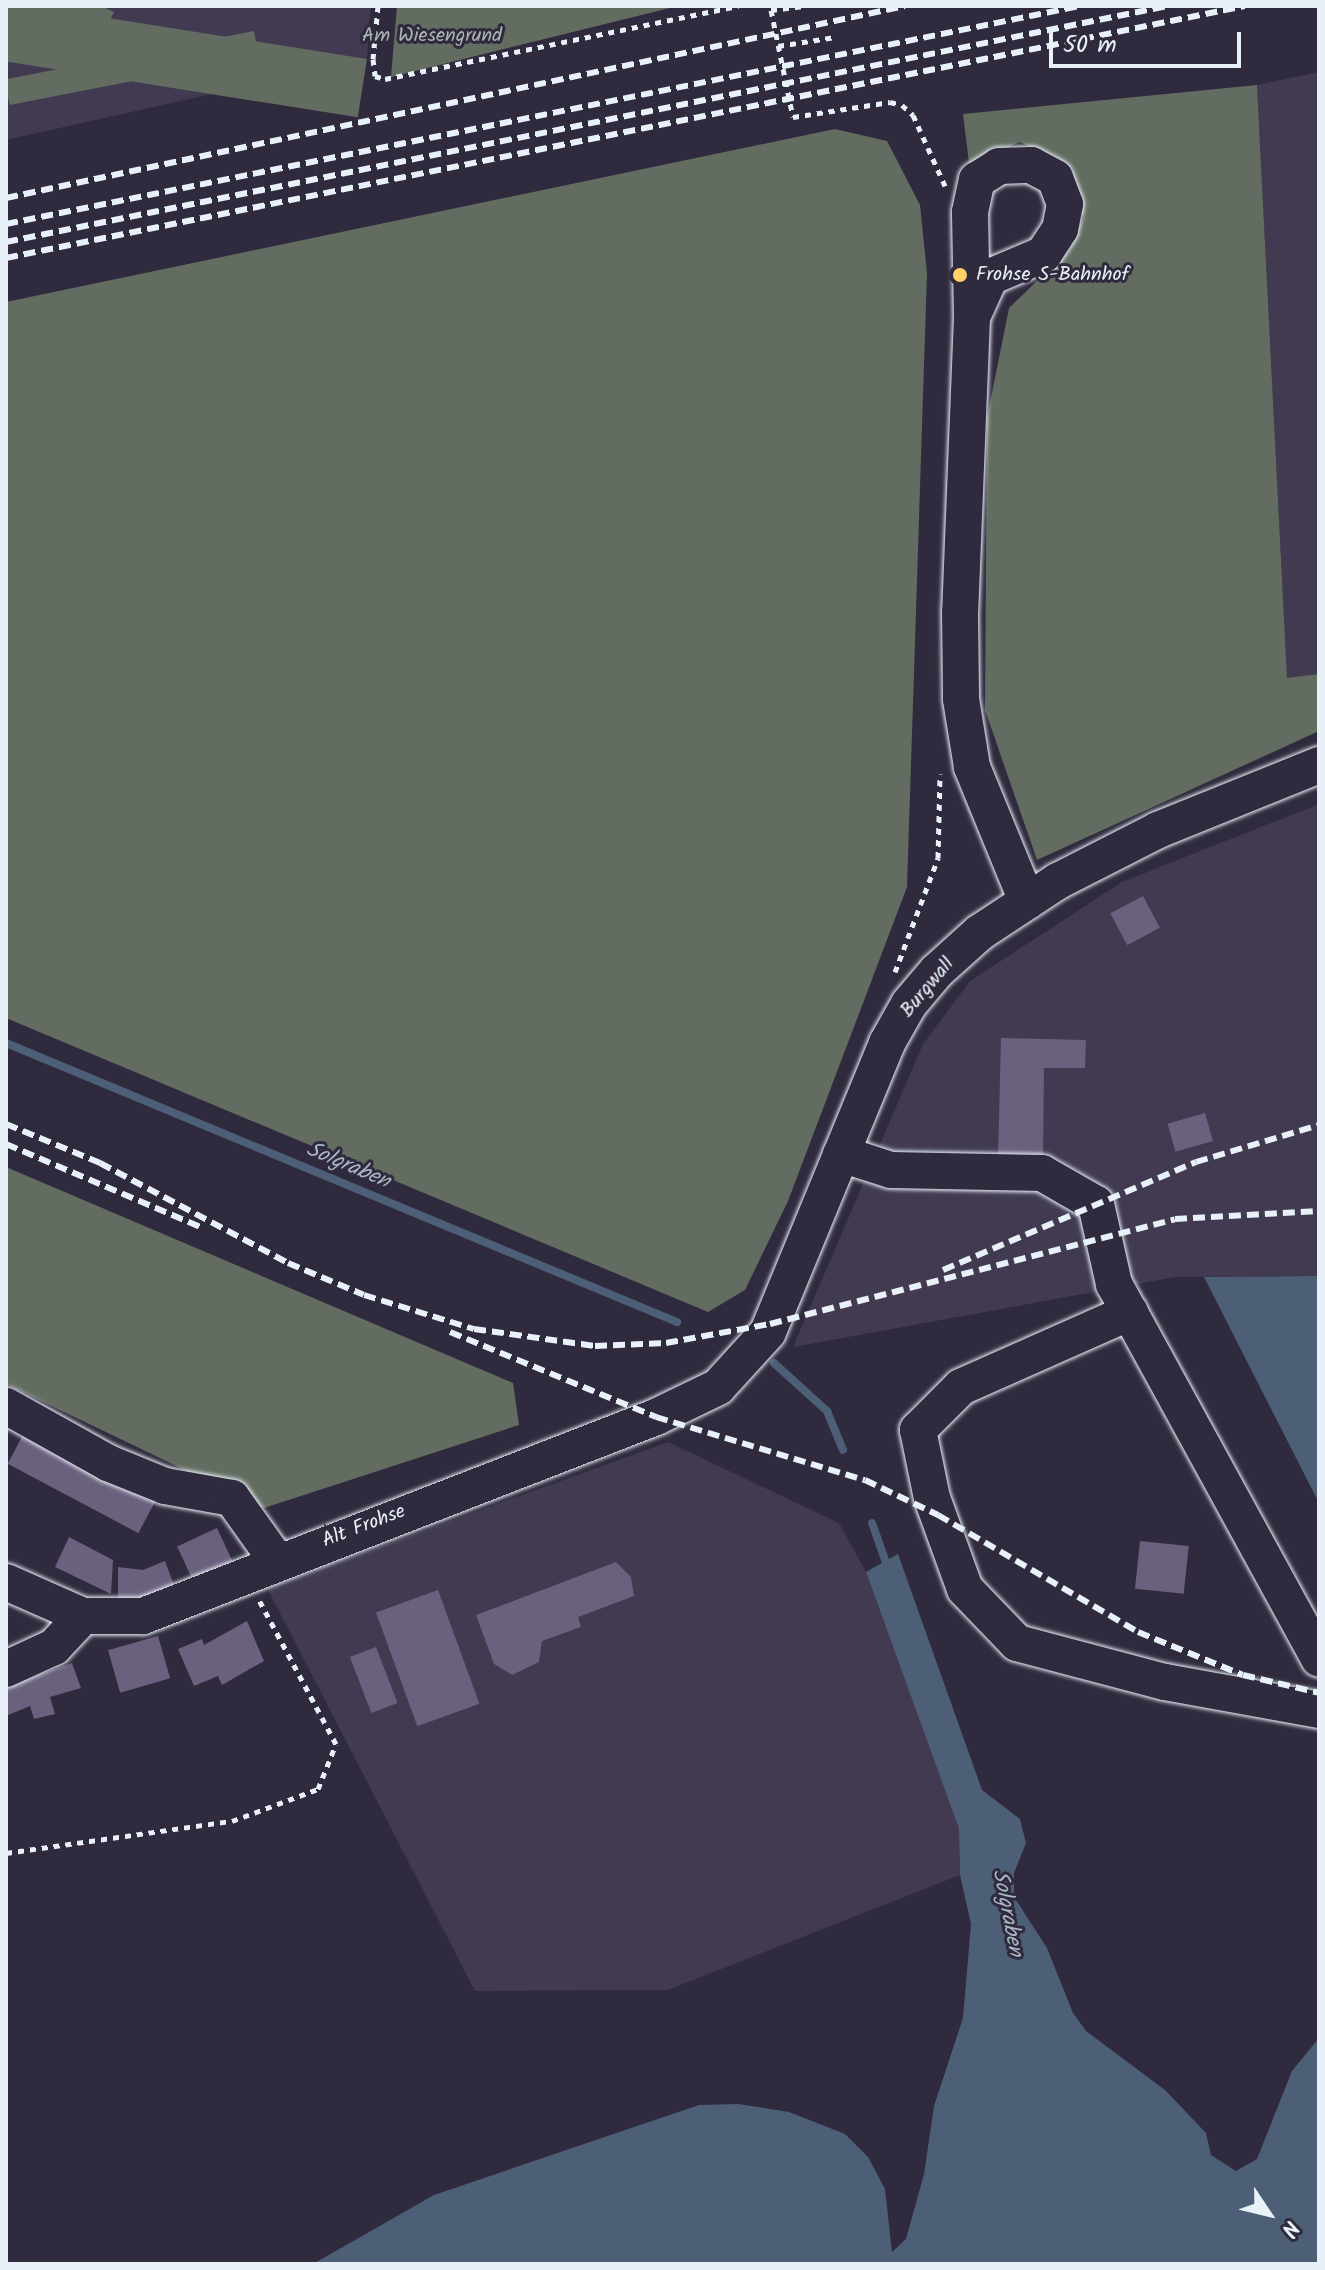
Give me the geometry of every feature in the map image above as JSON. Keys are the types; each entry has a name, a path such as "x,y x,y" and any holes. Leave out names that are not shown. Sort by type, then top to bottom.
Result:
{"street":[{"path":"972,317 961,699 972,767 1027,901"},
{"name":"Burgwall","path":"718,1387 768,1332 887,1043 909,1004 979,933 1027,901 1158,830 1319,765"},
{"path":"841,1154 891,1170 1042,1173 1096,1204 1114,1284 1319,1659"},
{"path":"1130,1312 961,1387 918,1430 932,1498 965,1589 1017,1643 1165,1682 1319,1710"},
{"name":"Alt Frohse","path":"6,1582 83,1616 143,1616 261,1567 656,1417 718,1387"},
{"path":"6,1406 165,1486 232,1498 261,1567"},
{"path":"6,1669 54,1647 83,1616"}],"path":[{"path":"378,6 373,59 375,76 385,79 739,6"},
{"path":"804,6 771,10 793,117 851,107"},
{"path":"778,46 835,37"},
{"path":"6,1853 232,1821 318,1789 336,1744 261,1567"}],"shaded area":[{"path":"6,6 371,6 367,59 6,140"},
{"path":"1319,72 1319,674 1287,679 1257,85"},
{"path":"1319,804 1319,1276 1176,1277 793,1347 923,1044 970,981 1122,882"},
{"path":"668,1442 839,1523 866,1572 959,1829 960,1875 668,1990 475,1991 267,1588"}],"green space":[{"path":"6,6 101,6 114,12 103,34 88,27 68,66 6,35"},
{"path":"6,6 32,6 367,59 358,117 6,62"},
{"name":"Am Wiesengrund","path":"397,6 678,6 391,77"},
{"path":"254,31 259,57 10,105 6,79"},
{"path":"1257,85 1287,678 1319,674 1319,731 1037,860 985,710 987,418 1009,308 1070,249 1083,218 1072,168 1020,142 969,163 963,114"},
{"path":"835,129 887,141 920,205 927,273 907,887 788,1201 745,1290 708,1312 6,1018 6,302"},
{"path":"6,1167 513,1383 519,1425 264,1508 6,1384"}],"water":[{"path":"1319,1276 1319,1503 1204,1277"},
{"path":"898,1554 982,1790 1020,1819 1026,1843 1014,1873 1014,1897 1047,1948 1073,2013 1086,2031 1165,2090 1206,2133 1211,2155 1236,2171 1257,2159 1292,2071 1319,2038 1319,2264 313,2264 434,2195 699,2105 738,2104 789,2112 845,2134 868,2157 885,2189 892,2252 906,2239 924,2174 934,2106 963,2018 971,1924 960,1875 959,1829 866,1572"}],"building":[{"path":"1143,896 1160,928 1127,945 1110,913"},
{"path":"1001,1038 1086,1040 1085,1068 1044,1068 1043,1159 998,1158"},
{"path":"1205,1113 1213,1141 1176,1152 1168,1124"},
{"path":"25,1431 156,1500 138,1533 8,1464"},
{"path":"217,1528 233,1562 193,1581 177,1547"},
{"path":"69,1537 113,1560 111,1594 55,1567"},
{"path":"1140,1541 1189,1546 1184,1594 1135,1589"},
{"path":"165,1561 175,1588 144,1598 118,1598 118,1567 143,1570"},
{"path":"616,1562 631,1577 634,1596 578,1617 581,1627 542,1641 539,1662 512,1675 494,1664 476,1615"},
{"path":"438,1590 479,1704 417,1726 376,1613"},
{"path":"247,1621 264,1661 222,1685 218,1676 194,1686 178,1649 202,1639 204,1645"},
{"path":"158,1636 170,1678 120,1693 108,1650"},
{"path":"376,1647 398,1703 371,1713 350,1657"},
{"path":"72,1663 81,1688 50,1697 55,1714 34,1719 30,1706 6,1716 6,1687"}],"waterway":[{"name":"Solgraben","path":"6,1043 677,1322"},
{"name":"Solgraben","path":"774,1363 827,1411 843,1450"},
{"name":"Solgraben","path":"872,1523 889,1571"}],"railway":[{"path":"6,198 905,6"},
{"path":"6,224 1079,6"},
{"path":"6,242 1167,6"},
{"path":"6,258 1245,6"},
{"path":"6,1124 100,1163 288,1263 364,1295 474,1329 595,1346 666,1343 770,1324 1175,1219 1319,1211"},
{"path":"943,1270 1196,1162 1319,1125"},
{"path":"6,1144 201,1227"},
{"path":"450,1332 656,1417 865,1480 938,1515 1138,1632 1243,1675 1319,1693"}],"place":[{"name":"Frohse S-Bahnhof","path":"960,275"}]}
